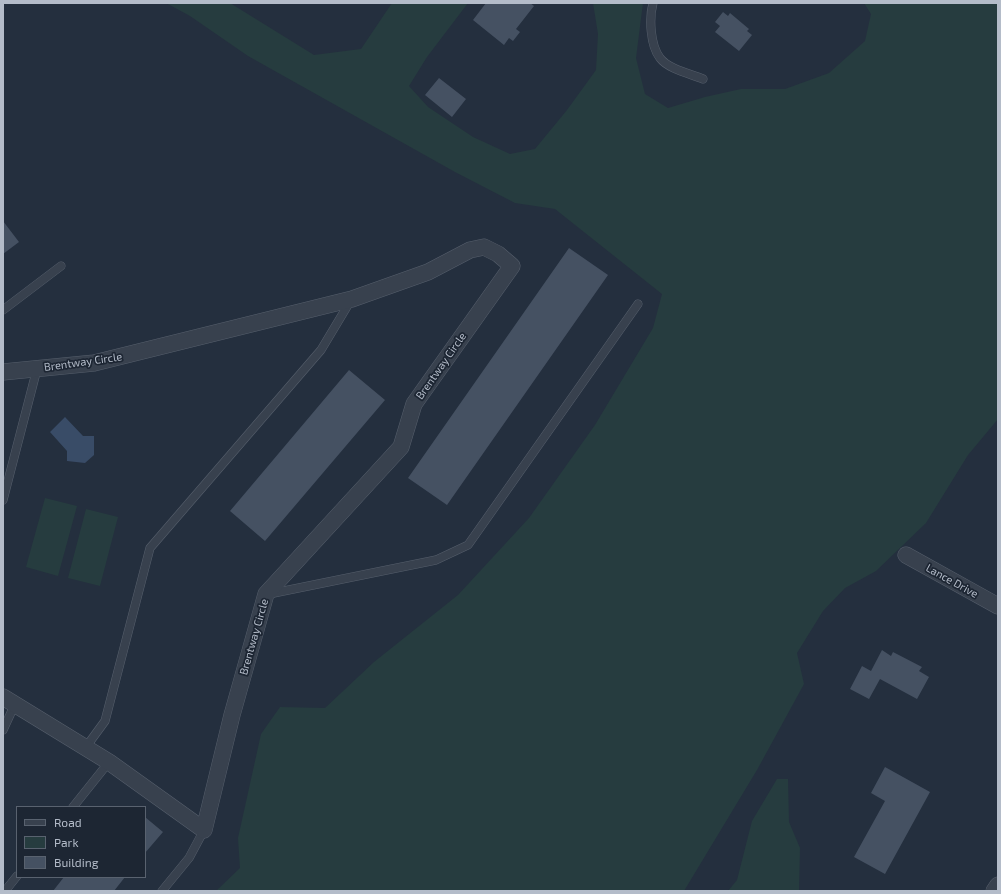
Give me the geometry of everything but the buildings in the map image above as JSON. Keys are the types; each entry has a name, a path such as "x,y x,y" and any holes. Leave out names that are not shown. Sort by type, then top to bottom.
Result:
{"street":[{"name":"Brentway Circle","path":"3,372 94,363 137,354 352,299 428,272 470,250 484,247 498,254 512,266 414,404 401,447 266,594 232,716 204,830"},
{"name":"Lance Drive","path":"906,555 998,606"},
{"path":"9,700 109,762 204,830"},
{"path":"994,891 998,885"}],"lane":[{"path":"653,3 651,35 660,59 676,69 703,78"},
{"path":"3,310 62,266"},
{"path":"86,747 105,721 150,548 321,350 352,299"},
{"path":"266,594 436,560 468,546 638,304"},
{"path":"3,500 37,369"},
{"path":"3,730 9,700"},
{"path":"74,806 109,762"},
{"path":"162,891 189,858 204,830"},
{"path":"5,891 16,877"}],"green space":[{"path":"166,3 230,3 314,55 361,49 392,3 468,3 427,57 409,86 428,107 473,137 510,154 535,149 567,110 596,70 598,34 593,3 643,3 636,58 645,94 668,108 705,97 741,89 785,89 829,73 865,41 871,14 864,3 998,3 998,419 968,455 926,523 876,571 845,588 823,611 797,653 804,684 757,770 684,891 216,891 240,868 238,838 261,734 280,707 325,708 374,662 458,595 529,518 595,425 653,328 662,294 555,209 515,203 455,172 248,56 190,16"},
{"path":"45,498 77,506 58,576 26,567"},
{"path":"86,509 118,517 100,586 68,578"},
{"path":"777,779 788,779 789,822 800,848 799,891 728,891 737,880 752,821"}],"water":[{"path":"65,417 83,436 94,436 94,455 85,463 67,461 67,451 50,432"}]}
